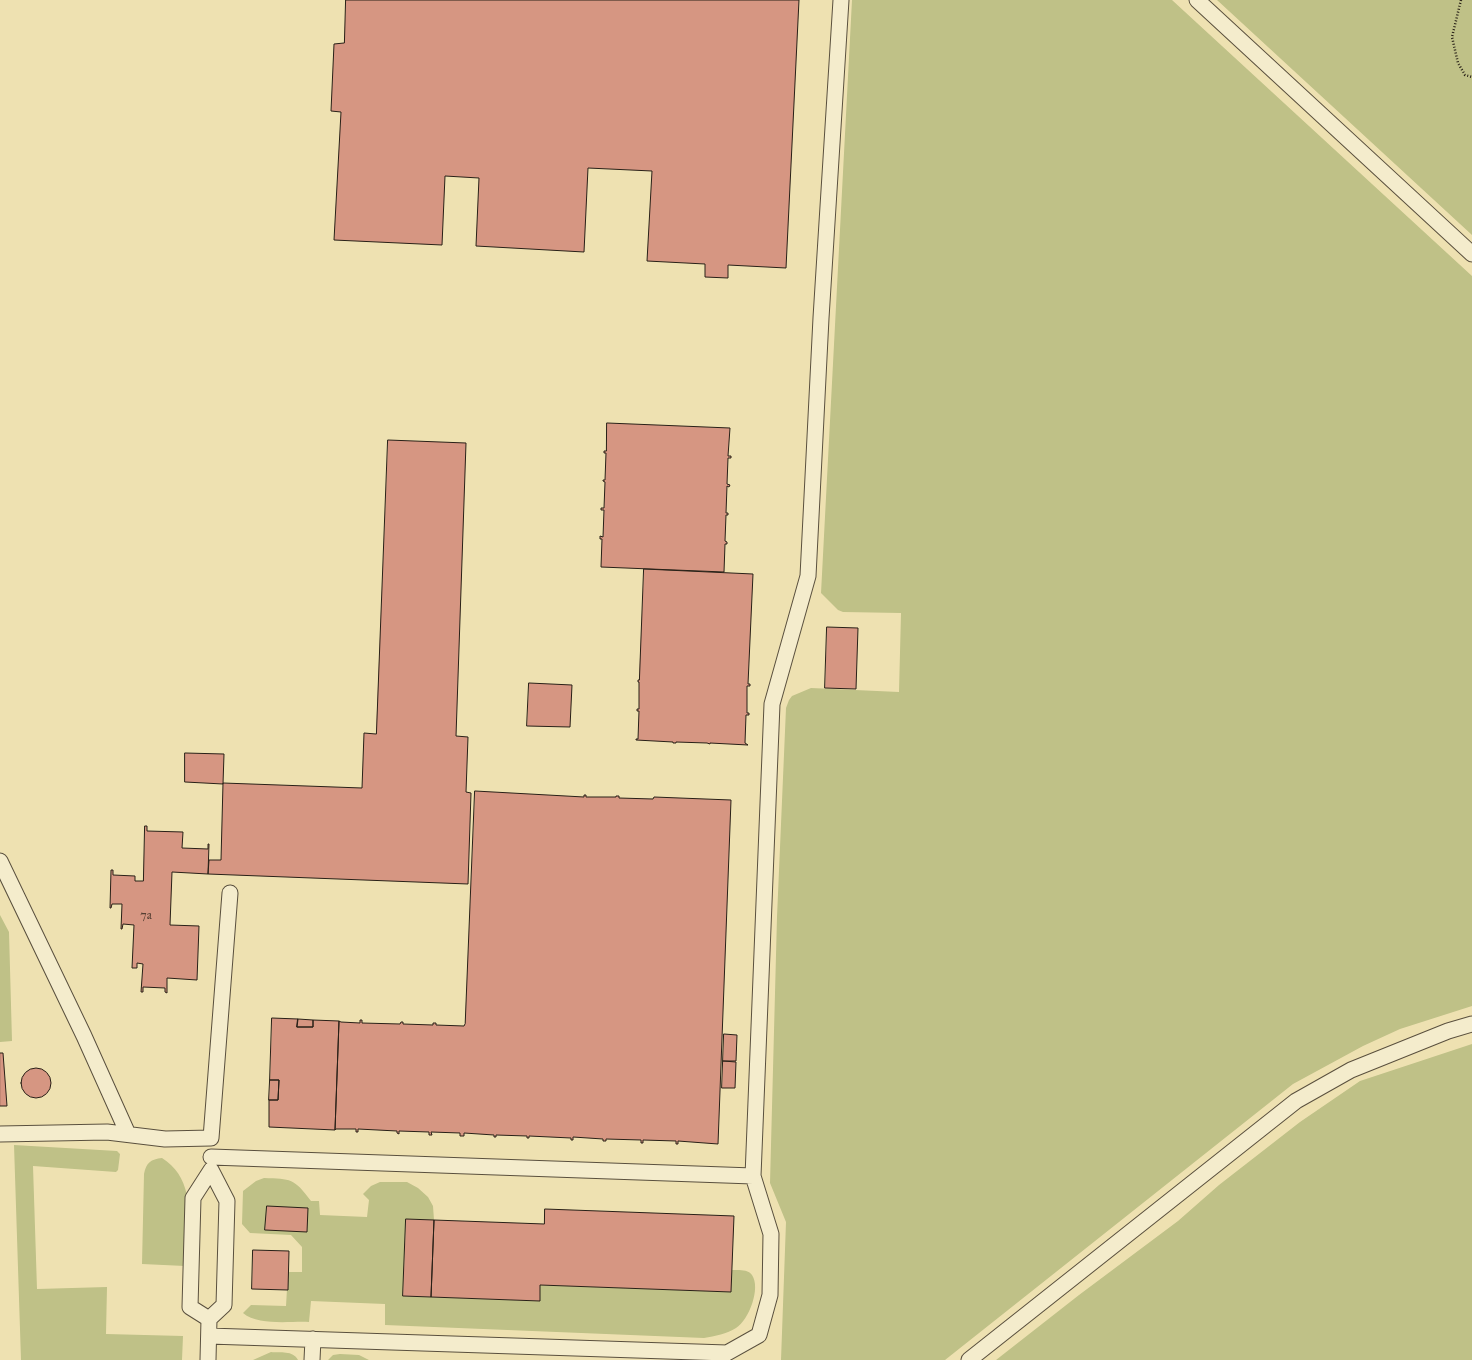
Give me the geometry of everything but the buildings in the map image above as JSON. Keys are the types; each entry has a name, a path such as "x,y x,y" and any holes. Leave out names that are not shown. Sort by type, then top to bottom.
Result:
{"lane":[{"path":"209,1336 727,1353 758,1335 770,1295 771,1234 753,1176 772,704 808,576 821,318 841,0"},
{"path":"1197,0 1472,254"},
{"path":"0,861 81,1029 128,1134"},
{"path":"208,1360 209,1319 224,1305 227,1201 211,1164 211,1138 230,893"},
{"path":"969,1360 1296,1101 1351,1070 1448,1030 1472,1024"},
{"path":"0,1134 108,1132 165,1139 211,1138"},
{"path":"211,1164 753,1176"},
{"path":"209,1319 190,1307 194,1198 211,1164"},
{"path":"312,1360 313,1339"}],"path":[{"path":"1461,0 1452,37 1458,63 1465,75 1472,77"}],"green space":[{"path":"852,0 1172,0 1472,276 1472,1006 1400,1029 1363,1046 1293,1084 945,1360 781,1360 786,1222 770,1183 777,917 786,708 792,696 811,688 899,692 901,613 843,612 838,610 821,593"},
{"path":"1217,0 1472,0 1472,235"},
{"path":"0,915 9,932 12,1041 0,1042"},
{"path":"1472,1044 1472,1360 996,1360 1079,1295 1178,1221 1219,1185 1300,1122 1360,1081"},
{"path":"14,1145 117,1151 120,1154 118,1170 116,1172 33,1166 37,1289 107,1287 106,1334 183,1336 182,1360 21,1360"},
{"path":"162,1158 175,1169 183,1183 187,1195 185,1266 142,1264 144,1174 146,1167 150,1162 155,1159"},
{"path":"264,1178 286,1180 296,1184 311,1201 319,1201 320,1215 367,1217 369,1200 363,1194 371,1186 380,1182 407,1182 418,1188 428,1197 433,1206 434,1220 406,1219 403,1296 540,1301 540,1285 731,1292 732,1270 745,1271 752,1275 755,1288 754,1295 749,1311 741,1324 729,1332 704,1338 385,1325 385,1304 311,1301 309,1322 274,1322 257,1320 243,1313 251,1305 286,1306 288,1272 302,1272 302,1247 291,1235 250,1233 242,1224 243,1191 256,1181"},
{"path":"271,1352 290,1353 298,1360 253,1360"},
{"path":"333,1355 359,1355 369,1360 328,1360"}]}
